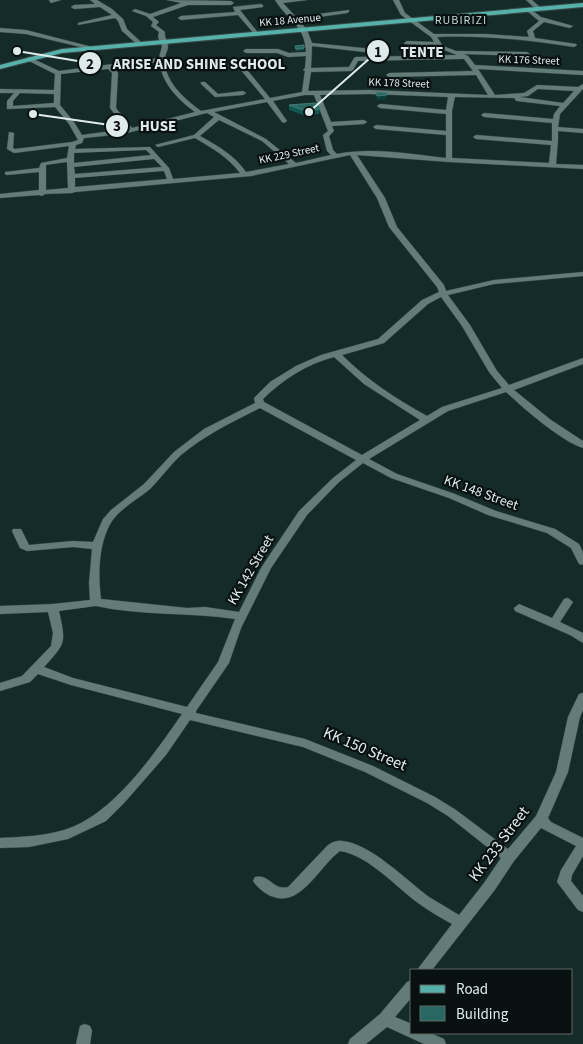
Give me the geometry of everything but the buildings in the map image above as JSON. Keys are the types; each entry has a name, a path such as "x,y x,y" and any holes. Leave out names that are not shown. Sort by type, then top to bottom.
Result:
{"main road":[{"name":"KK 18 Avenue","path":"1,66 62,51 583,5"}],"street":[{"path":"51,1 58,0"},
{"path":"93,0 122,21 124,30 140,44"},
{"path":"170,0 188,3 230,2 256,34"},
{"path":"304,0 279,1 283,8 305,30 309,54 305,93"},
{"path":"396,0 403,14 433,36 444,49 466,57 492,96"},
{"path":"530,0 539,9"},
{"path":"149,15 188,3"},
{"path":"74,7 100,5"},
{"path":"180,18 261,6"},
{"path":"293,19 347,10"},
{"path":"529,10 541,19 570,26"},
{"path":"135,11 149,15 156,22 153,25 162,32 160,37 165,46 161,60 164,71 175,92 200,113"},
{"path":"80,24 116,16"},
{"path":"533,39 530,31 541,19"},
{"path":"0,26 94,48"},
{"path":"433,36 455,34 533,39 574,45"},
{"path":"406,43 439,44"},
{"path":"308,44 374,51"},
{"path":"246,51 278,51 284,56 309,54"},
{"path":"454,52 527,54"},
{"path":"306,70 351,69 356,60 359,59 466,57"},
{"path":"29,59 48,70 58,73 161,60"},
{"path":"109,66 116,73 114,110 130,130"},
{"path":"194,67 242,67 270,100 284,121"},
{"name":"KK 176 Street","path":"389,75 476,70 583,73"},
{"path":"58,73 57,105 72,124 80,142 71,155 72,191"},
{"path":"203,83 217,96 243,93"},
{"path":"236,106 247,89 258,85"},
{"name":"KK 178 Street","path":"79,137 130,130 208,111 305,93 370,92 504,97 526,95 537,87 579,89 583,95"},
{"path":"552,166 557,114 579,89"},
{"path":"0,91 58,92"},
{"path":"18,92 10,101 9,108 57,105"},
{"path":"316,93 331,130 326,135 330,151 334,156"},
{"path":"449,160 448,133 452,95"},
{"path":"504,97 565,105"},
{"path":"380,106 449,112"},
{"path":"208,111 264,140 293,164"},
{"path":"484,115 583,131"},
{"path":"158,145 196,136 219,116"},
{"path":"329,124 364,122"},
{"path":"376,127 448,133"},
{"path":"11,133 10,149 12,151 71,155 157,157"},
{"path":"196,136 223,152 236,163 244,174"},
{"path":"476,137 554,144"},
{"path":"42,194 43,164 71,155 146,148 167,169 170,182"},
{"path":"352,153 381,198 393,227 441,287 442,294 466,326 494,373 507,388 560,431 583,445"},
{"name":"KK 229 Street","path":"0,196 42,194 244,174 352,153 583,167"},
{"path":"73,176 167,169"},
{"path":"7,173 43,170"},
{"path":"96,602 94,583 97,546 107,521 115,512 147,486 177,454 207,430 260,404 258,398 273,384 299,368 336,354 381,341 425,302 442,294 494,282 583,274"},
{"path":"336,354 354,371 388,396 426,420"},
{"name":"KK 142 Street","path":"0,843 47,840 68,834 102,817 149,768 223,663 241,616 266,568 303,513 336,480 361,460 455,404 528,382 583,361"},
{"name":"KK 148 Street","path":"260,404 361,460 412,484 452,496 492,513 551,531 575,546 583,562"},
{"path":"17,531 24,546 27,548 73,544 97,546"},
{"path":"0,610 53,608 96,602 110,605 187,612 204,611 241,616"},
{"path":"554,623 568,602"},
{"path":"0,688 21,681 37,669 56,647 58,633 53,608"},
{"path":"519,608 574,632 583,639"},
{"name":"KK 150 Street","path":"37,669 72,681 305,743 369,769 431,800 452,813 508,857"},
{"name":"KK 233 Street","path":"425,969 508,857 542,819 562,772 574,717 583,697"},
{"path":"542,819 547,826 583,844 566,874 564,882 583,906"},
{"path":"260,882 279,895 286,895 293,891 332,850 337,846 342,846 354,850 375,862 460,924"},
{"path":"355,1044 385,1019 410,988"},
{"path":"385,1019 410,1030"},
{"path":"417,1034 439,1044"}],"place":[{"name":"ARISE AND SHINE SCHOOL","path":"17,51"},
{"name":"TENTE","path":"309,112"},
{"name":"HUSE","path":"33,114"}],"district":[{"name":"RUBIRIZI","path":"461,20"}]}
